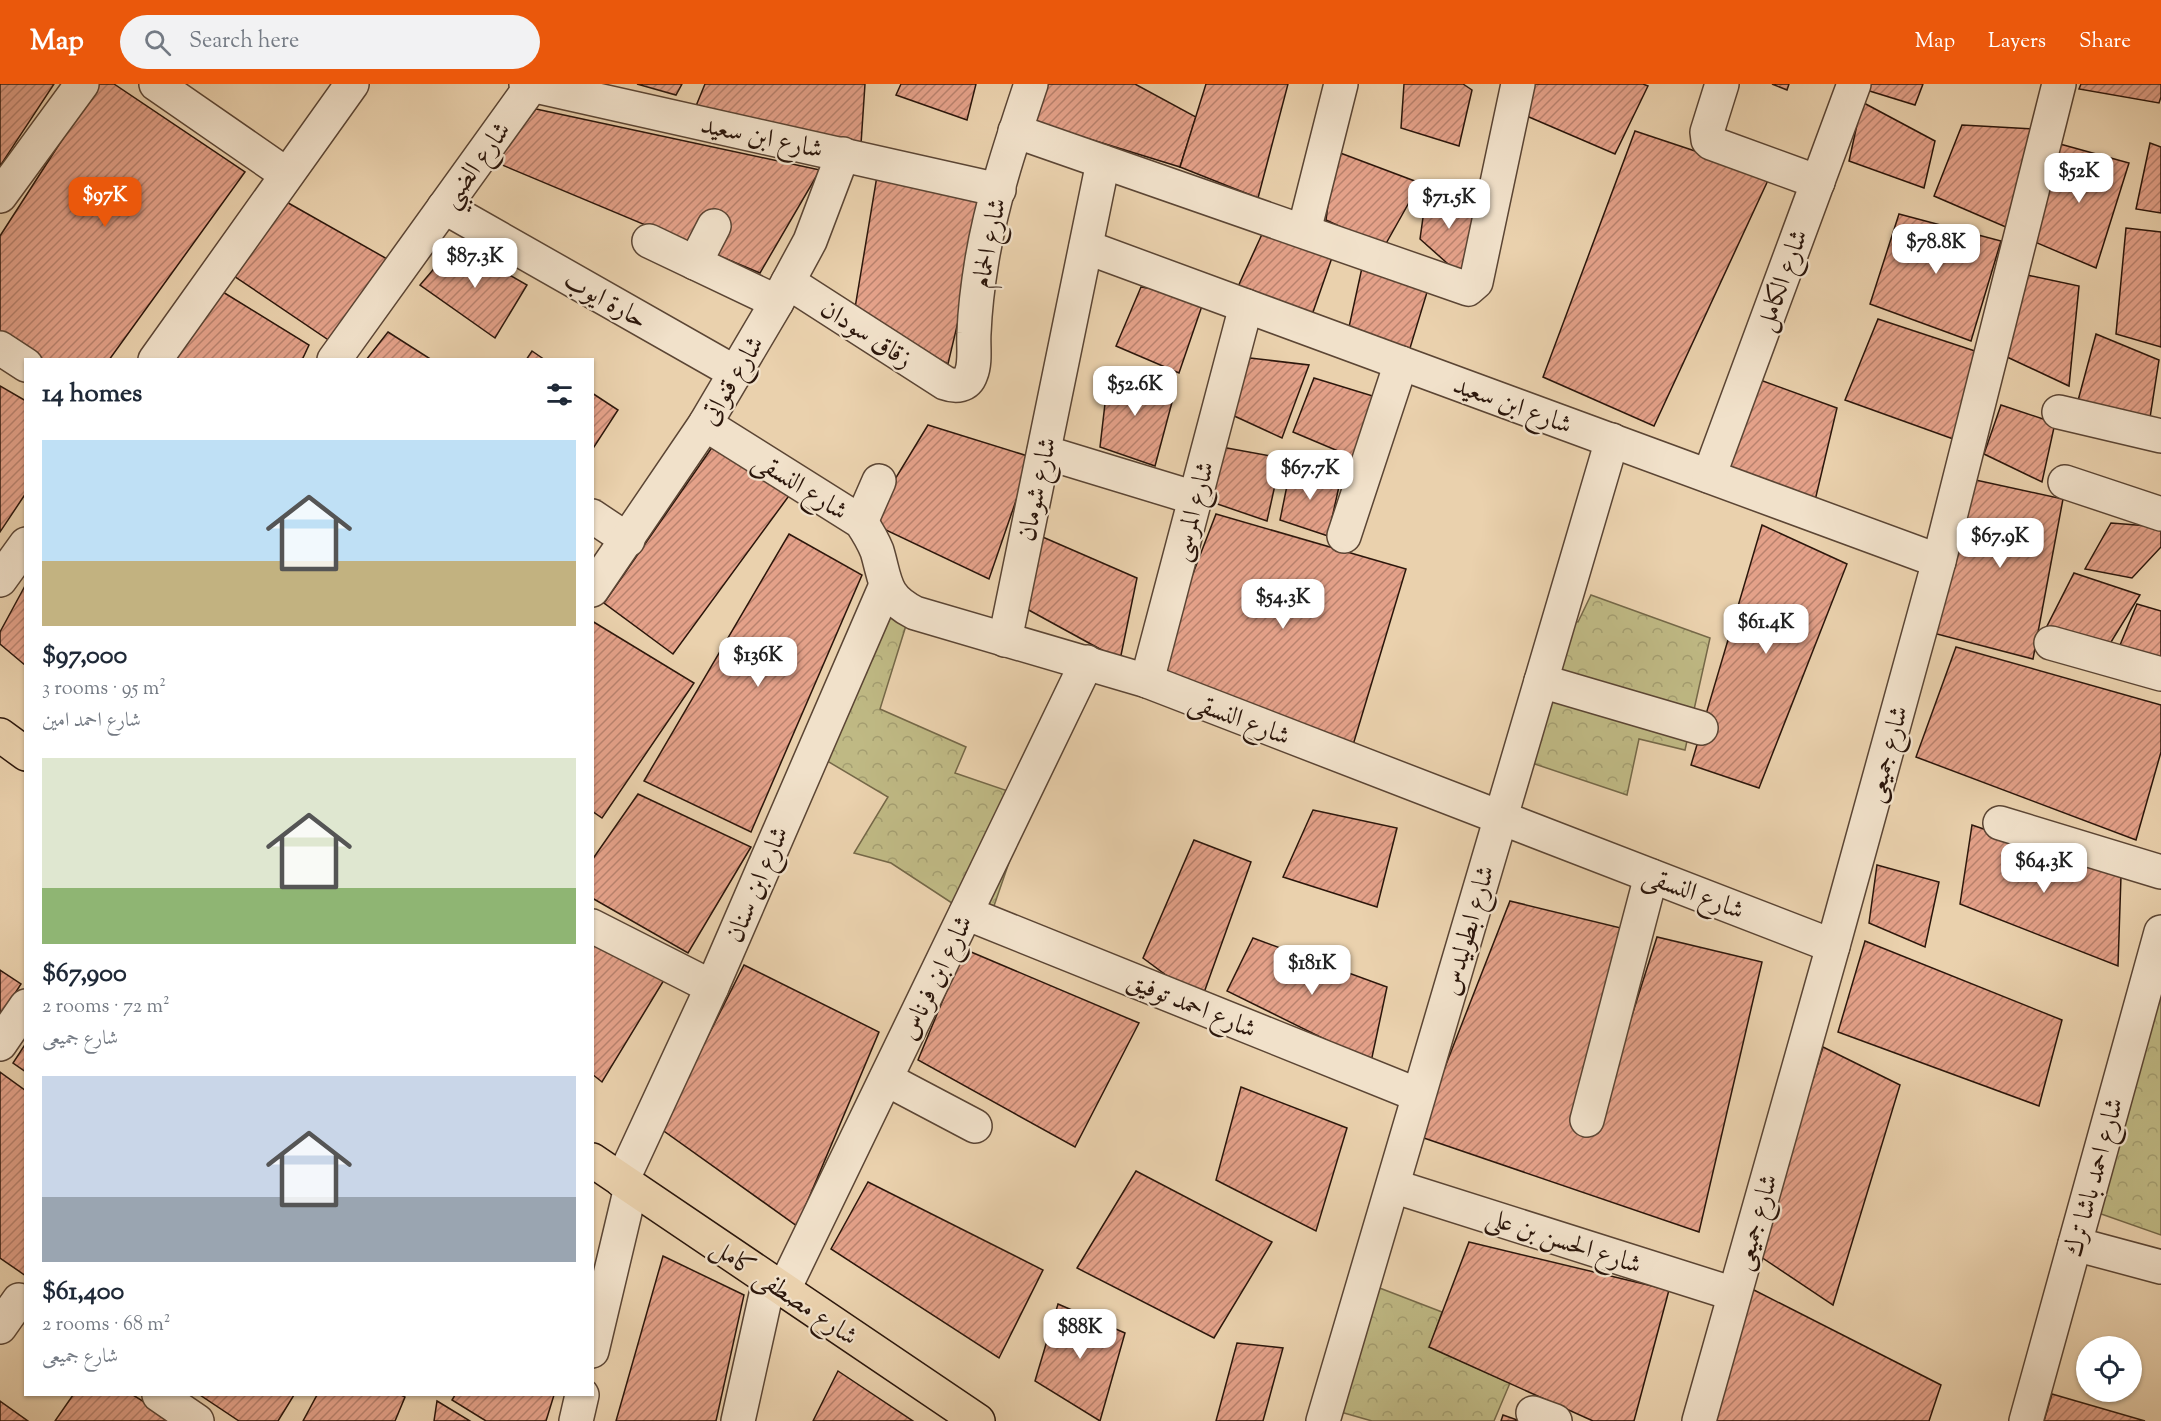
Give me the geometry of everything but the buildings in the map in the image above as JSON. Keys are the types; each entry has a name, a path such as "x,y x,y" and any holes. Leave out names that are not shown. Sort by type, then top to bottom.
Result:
{"main road":[{"path":"0,735 24,753"},
{"name":"شارع مصطفى كامل","path":"594,1161 978,1421"}],"street":[{"path":"0,196 82,84"},
{"path":"156,84 286,174"},
{"path":"155,358 351,84"},
{"name":"شارع الحمام","path":"945,384 953,386 967,381 973,368 974,332 982,260 999,190 1031,84"},
{"path":"1304,231 1341,84"},
{"path":"1016,131 1461,288 1472,288 1476,282 1518,84"},
{"path":"1722,84 1707,132 1708,140 1818,182"},
{"name":"شارع الكامل","path":"1709,476 1854,84"},
{"name":"شارع جميعى","path":"1699,1421 1939,561 2060,84"},
{"name":"شارع ابن سعيد","path":"529,85 999,190"},
{"name":"شارع الضبي","path":"335,358 529,85"},
{"name":"شارع قنواتى","path":"594,587 705,424 783,292 810,241 843,154"},
{"name":"شارع شومان","path":"1005,640 1104,162"},
{"name":"حارة ايوب","path":"444,207 736,373"},
{"path":"694,263 714,226"},
{"name":"زقاق سودان","path":"649,241 694,263 783,292 945,384"},
{"name":"شارع ابن سعيد","path":"1086,248 1939,561"},
{"name":"شارع المرسى","path":"1147,681 1246,306"},
{"path":"0,348 24,364"},
{"path":"1344,536 1401,363"},
{"path":"2059,412 2161,436"},
{"name":"شارع النسقى","path":"705,424 861,522 876,549 886,585 898,602 915,613 1147,681 1833,946"},
{"name":"شارع ابطوليدس","path":"1323,1421 1612,440"},
{"path":"1044,452 1195,498"},
{"path":"861,522 879,481"},
{"path":"2065,482 2160,505"},
{"path":"594,517 628,540"},
{"path":"0,580 24,547"},
{"name":"شارع ابن سنان","path":"594,1341 627,1184 886,585"},
{"path":"2051,643 2161,674"},
{"name":"شارع ابن فرناس","path":"738,1421 776,1286 886,1079 1087,662"},
{"path":"1541,681 1701,728"},
{"path":"2000,823 2161,872"},
{"path":"1587,1120 1651,876"},
{"name":"شارع احمد توفيق","path":"966,913 1418,1095"},
{"path":"594,927 712,987"},
{"name":"شارع احمد باشا ترك","path":"2026,1421 2161,932"},
{"path":"0,1044 24,1009"},
{"path":"886,1079 975,1126"},
{"name":"شارع الحسن بن على","path":"1393,1186 1734,1294"},
{"path":"2075,1244 2161,1267"},
{"path":"0,1327 15,1297"},
{"path":"160,1396 197,1421"},
{"path":"576,1421 582,1396"}],"green space":[{"path":"1591,595 1710,638 1685,750 1639,739 1627,795 1505,754 1543,616 1578,622"},
{"path":"877,602 908,619 880,709 966,747 955,773 1031,799 987,926 891,863 854,853 888,797 807,749"},
{"path":"2161,956 2161,1235 2087,1209"},
{"path":"1364,1282 1442,1312 1430,1347 1510,1383 1494,1421 1372,1421 1323,1407"}]}
